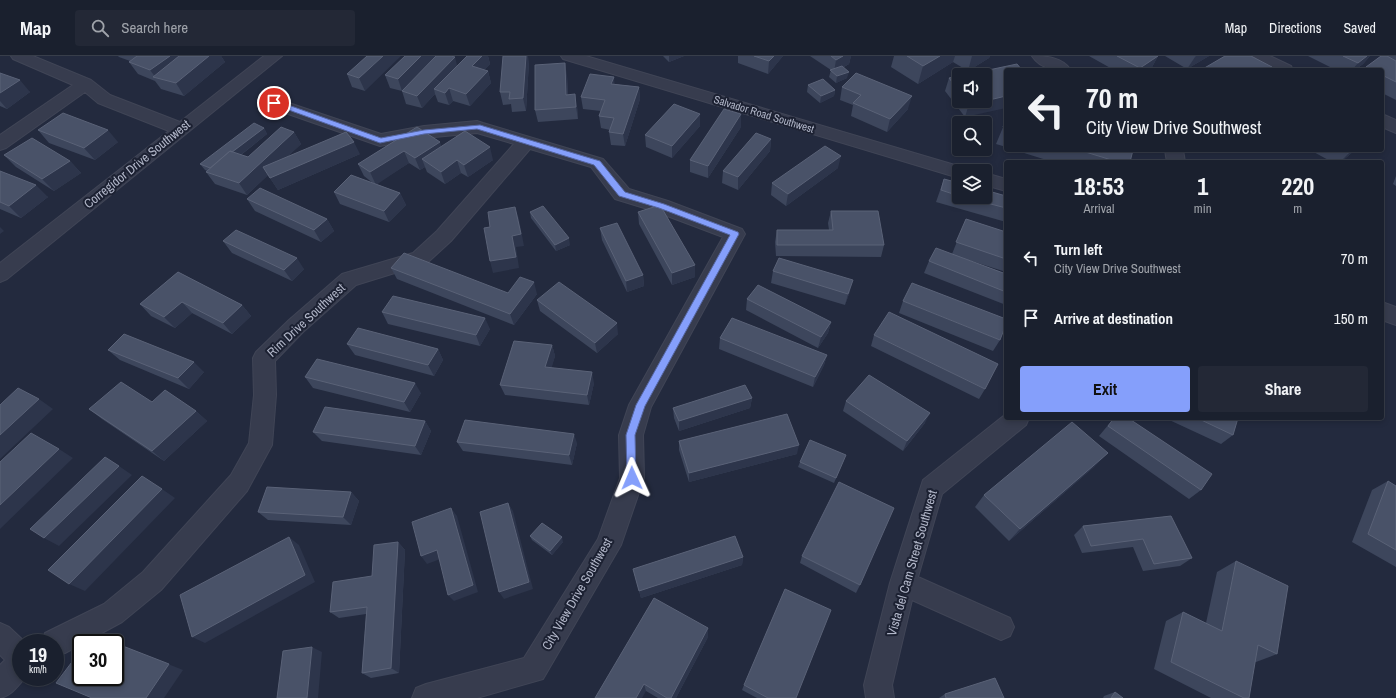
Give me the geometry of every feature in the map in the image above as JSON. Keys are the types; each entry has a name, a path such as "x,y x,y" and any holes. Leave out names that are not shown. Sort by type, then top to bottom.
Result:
{"street":[{"path":"18,56 85,84 104,99 181,129"},
{"name":"Corregidor Drive Southwest","path":"0,274 274,56"},
{"name":"Salvador Road Southwest","path":"569,56 952,170"},
{"path":"1040,56 1060,68"},
{"path":"1258,56 1281,68"},
{"path":"0,144 85,84"},
{"name":"City View Drive Southwest","path":"274,103 380,140 424,132 477,127 597,163 622,194 661,206 735,234 640,405 631,435 632,478 608,545 533,669 426,698"},
{"path":"1384,121 1396,127"},
{"name":"Rim Drive Southwest","path":"64,638 113,613 152,581 239,483 260,445 265,395 264,358 296,326 349,279 420,258 444,236 526,142"},
{"path":"992,181 1004,184"},
{"path":"1384,311 1396,317"},
{"name":"Vista del Cam Street Southwest","path":"880,698 878,685 904,583 932,488 1016,420"},
{"path":"904,583 1001,627"},
{"path":"0,636 12,648"},
{"path":"0,685 12,672"}],"building":[{"path":"137,56 170,56 150,70 129,62"},
{"path":"179,56 209,56 176,83 153,77"},
{"path":"367,56 383,56 359,78 347,74"},
{"path":"405,56 421,56 398,79 385,75"},
{"path":"436,56 455,57 417,96 402,91"},
{"path":"467,56 482,56 472,66 488,71 466,94 449,88 445,93 434,89"},
{"path":"503,56 526,56 523,98 509,99 510,92 500,92"},
{"path":"754,56 774,56 769,61"},
{"path":"831,56 843,56 836,60"},
{"path":"907,56 940,56 923,66"},
{"path":"1117,56 1158,56 1140,68"},
{"path":"1225,56 1251,56 1272,67 1270,68 1204,68"},
{"path":"1343,56 1367,56 1358,63"},
{"path":"1381,56 1387,56 1396,61 1396,82 1384,76 1384,68 1366,67"},
{"path":"565,63 566,95 575,94 576,107 535,110 535,65"},
{"path":"1017,64 1020,68 1004,68 1004,96 992,99 992,69"},
{"path":"842,66 849,72 837,76 830,70"},
{"path":"0,73 20,80 0,93"},
{"path":"856,73 912,96 890,119 853,103 861,95 842,87"},
{"path":"590,74 614,77 611,84 639,87 623,134 609,132 614,118 599,116 605,100 581,97"},
{"path":"823,79 835,90 821,96 808,85"},
{"path":"674,104 700,114 672,146 645,135"},
{"path":"724,109 741,114 708,166 690,160"},
{"path":"63,113 108,130 84,148 38,130"},
{"path":"254,123 264,128 232,152 230,151 210,168 200,164"},
{"path":"281,127 294,132 239,183 206,172 230,151 248,157"},
{"path":"417,127 440,142 415,158 404,151 370,172 358,164"},
{"path":"465,131 490,147 464,165 457,160 441,172 422,159"},
{"path":"346,132 354,142 270,178 263,167"},
{"path":"756,133 771,139 738,177 723,171"},
{"path":"32,138 70,161 42,179 4,155"},
{"path":"825,146 841,156 788,194 772,183"},
{"path":"1086,152 1132,152 1130,160 1112,160"},
{"path":"0,171 36,185 9,206 0,202"},
{"path":"351,175 400,193 384,211 334,192"},
{"path":"944,179 952,181 952,194 941,190"},
{"path":"260,188 327,219 314,230 247,199"},
{"path":"992,192 1004,195 1004,207 991,204 992,204"},
{"path":"660,205 695,265 672,273 638,212"},
{"path":"543,206 569,238 555,245 530,212"},
{"path":"515,207 521,234 512,236 516,257 490,261 484,228 490,227 488,212"},
{"path":"831,211 878,211 884,245 777,245 777,230 833,230"},
{"path":"966,219 1004,231 1004,258 956,242"},
{"path":"617,223 643,275 626,281 600,228"},
{"path":"236,230 297,258 284,270 223,241"},
{"path":"936,248 1004,273 1004,291 929,261"},
{"path":"404,253 508,293 520,277 534,282 510,314 391,268"},
{"path":"779,258 853,280 848,294 773,271"},
{"path":"178,272 242,305 223,323 182,302 164,317 140,304"},
{"path":"559,282 617,323 595,343 537,300"},
{"path":"912,283 1004,318 1004,329 1000,340 903,301"},
{"path":"758,285 831,322 821,337 747,299"},
{"path":"393,296 485,318 476,335 382,312"},
{"path":"889,312 998,364 985,389 874,335"},
{"path":"732,318 827,355 815,377 720,338"},
{"path":"358,328 438,349 428,365 347,344"},
{"path":"124,334 194,362 178,378 108,350"},
{"path":"514,341 552,345 545,367 592,372 587,395 500,385"},
{"path":"317,359 415,383 404,402 305,377"},
{"path":"869,375 930,413 907,441 846,401"},
{"path":"121,382 152,402 165,390 196,411 152,451 89,409"},
{"path":"745,385 752,398 679,421 673,408"},
{"path":"18,388 39,399 0,435 0,405"},
{"path":"325,407 425,421 415,446 313,432"},
{"path":"787,414 799,445 689,473 679,441"},
{"path":"465,420 574,434 569,455 457,442"},
{"path":"1112,420 1131,420 1212,474 1201,490 1108,426"},
{"path":"1201,420 1237,420 1233,435"},
{"path":"1072,422 1108,453 1020,529 984,495"},
{"path":"31,433 59,449 0,505 0,462"},
{"path":"810,440 846,455 836,478 800,462"},
{"path":"105,457 119,466 44,538 30,529"},
{"path":"142,476 162,489 69,584 48,570"},
{"path":"1388,481 1396,486 1396,550 1368,534"},
{"path":"839,482 894,508 860,585 802,556"},
{"path":"267,487 351,492 343,517 258,512"},
{"path":"508,503 529,582 499,592 480,512"},
{"path":"451,508 473,585 448,595 437,550 421,556 412,522"},
{"path":"1171,516 1192,558 1154,564 1143,539 1091,546 1083,526"},
{"path":"542,523 562,537 550,551 530,536"},
{"path":"735,536 743,557 639,591 633,569"},
{"path":"289,537 305,575 192,637 180,595"},
{"path":"398,542 391,668 362,673 367,607 330,612 333,582 372,576 374,545"},
{"path":"1236,561 1288,586 1277,654 1258,645 1249,698 1244,698 1171,662 1183,612 1222,631"},
{"path":"785,589 831,610 796,698 768,698 744,685"},
{"path":"654,598 708,628 671,698 667,698 644,684 636,698 595,698"},
{"path":"124,646 169,664 146,698 92,698 63,686 64,672 72,662 72,686 124,686"},
{"path":"312,647 307,698 277,698 283,651"},
{"path":"995,678 1004,698 946,698 945,694"},
{"path":"1115,692 1123,698 1111,698"}],"route":[{"path":"274,103 380,140 424,132 477,127 597,163 622,194 661,206 735,234 640,405 631,435 632,478"}]}
